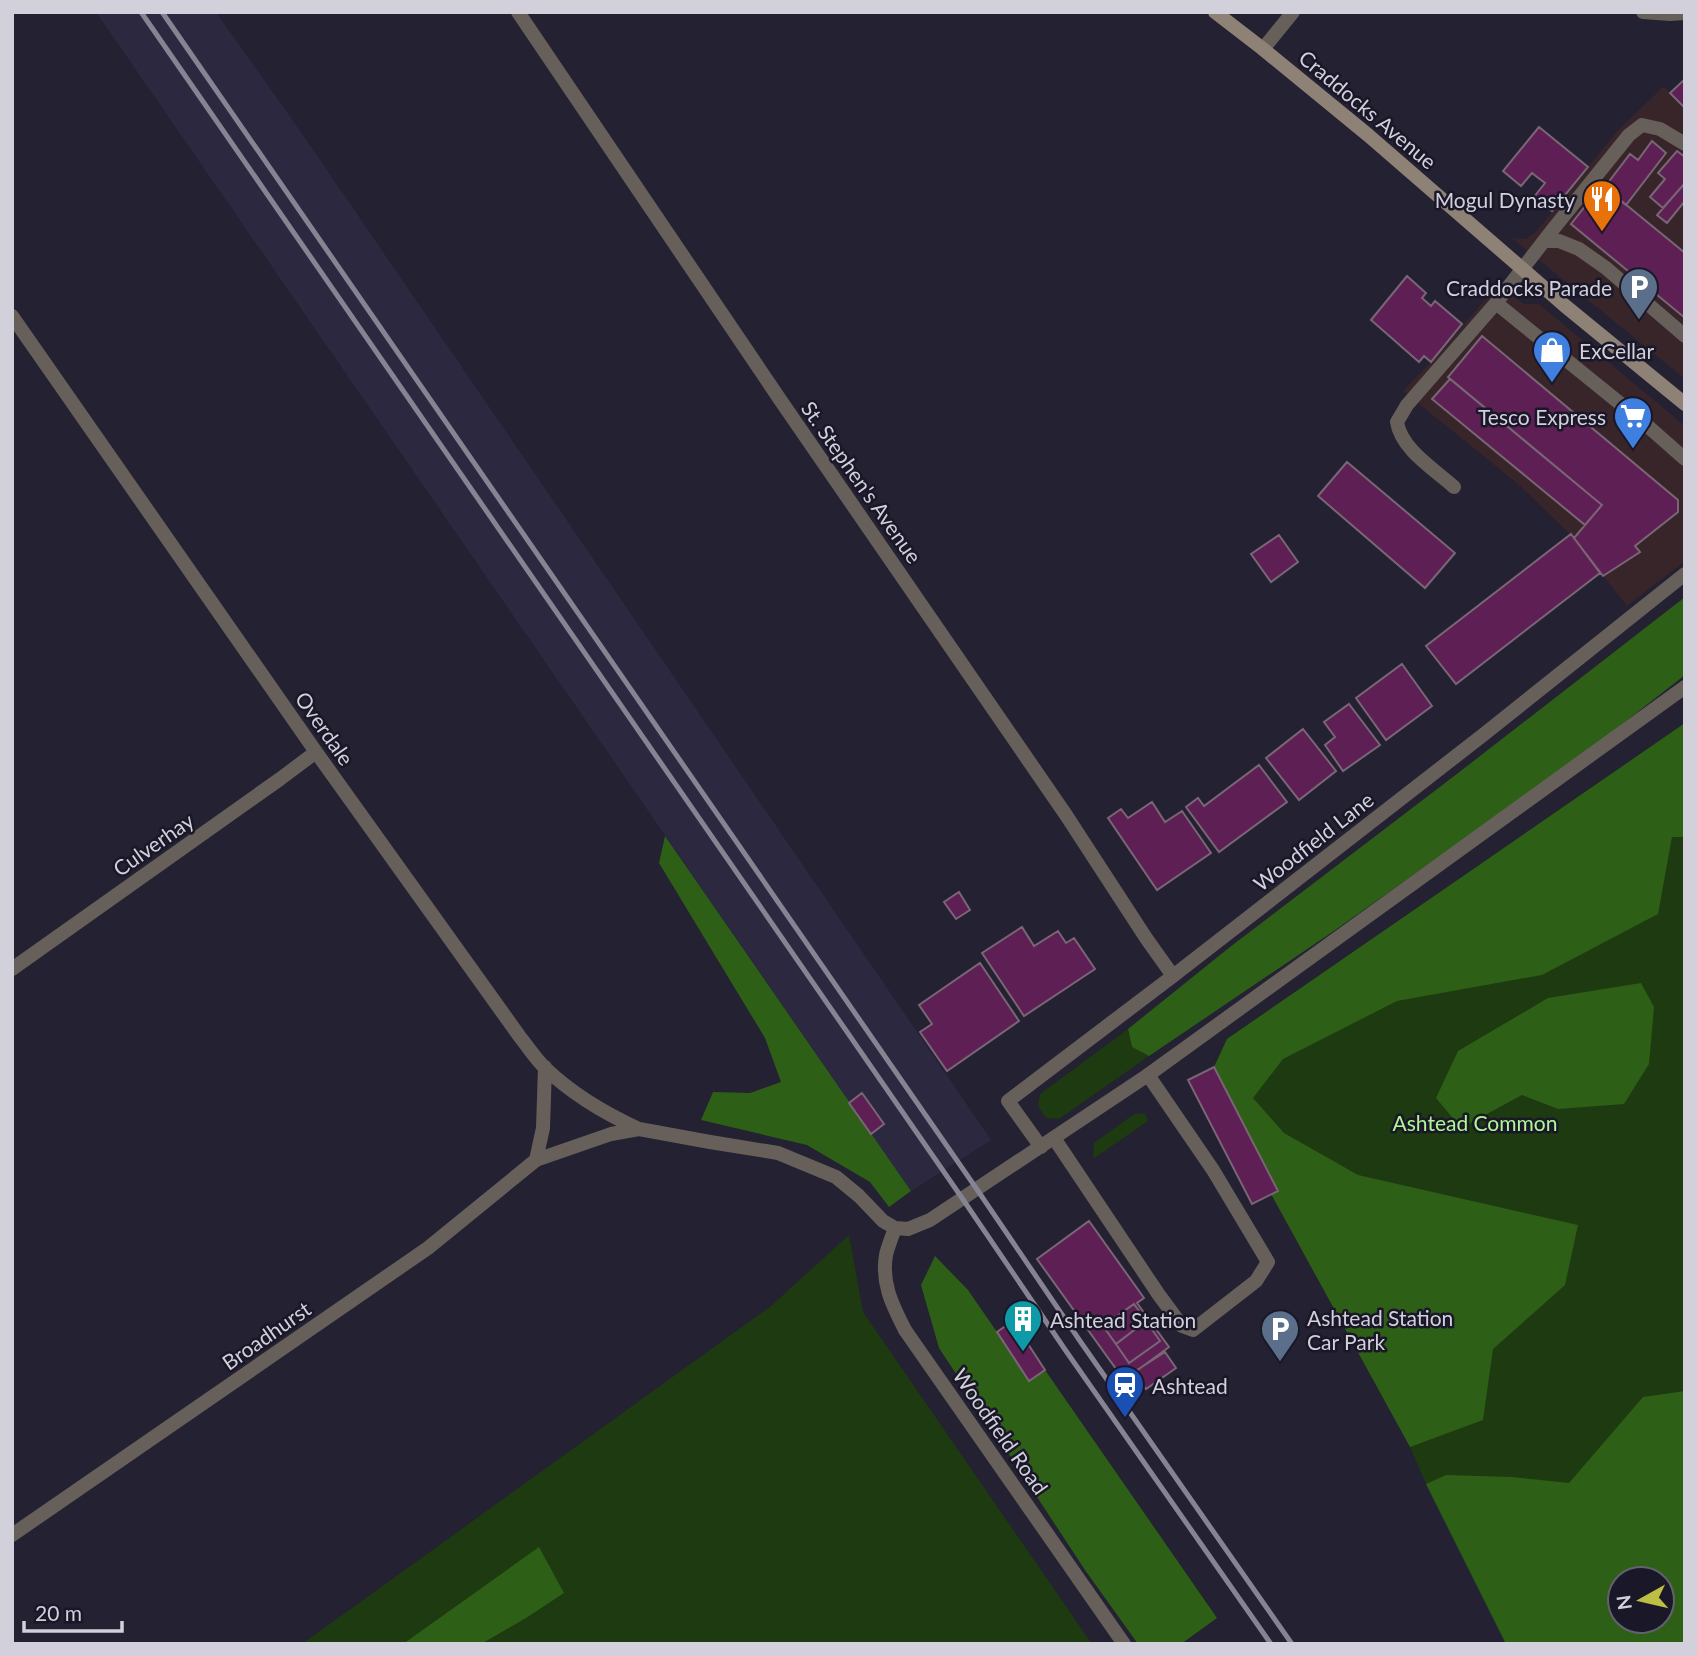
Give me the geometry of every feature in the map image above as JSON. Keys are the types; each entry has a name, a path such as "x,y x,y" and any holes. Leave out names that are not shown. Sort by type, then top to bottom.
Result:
{"street":[{"name":"St. Stephen's Avenue","path":"518,12 1173,975"},
{"name":"Craddocks Avenue","path":"1215,12 1368,135 1564,305 1685,404"},
{"path":"1263,49 1293,12"},
{"path":"1643,12 1670,15 1685,13"},
{"path":"1454,487 1406,445 1398,432 1397,422 1407,405 1496,303 1629,135 1642,125 1660,129 1685,144"},
{"path":"1544,241 1559,241 1579,249 1606,268 1685,336"},
{"path":"1496,303 1685,458"},
{"name":"Overdale","path":"12,316 316,752 520,1037 545,1067 566,1086 615,1118 639,1129"},
{"name":"Woodfield Lane","path":"1041,1147 1008,1101 1483,735 1685,574"},
{"path":"895,1228 908,1229 930,1220 1148,1075 1685,687"},
{"name":"Culverhay","path":"12,969 316,752"},
{"path":"536,1160 543,1128 545,1067"},
{"path":"1054,1138 1159,1295 1182,1326 1193,1331 1256,1281 1268,1262 1213,1170 1148,1075"},
{"name":"Broadhurst","path":"12,1535 428,1248 536,1160 611,1135 639,1129 778,1153 836,1178 859,1196 883,1221 895,1228"},
{"name":"Woodfield Road","path":"895,1228 886,1256 885,1277 890,1300 905,1330 1124,1644"}],"shaded area":[{"path":"96,12 216,12 991,1140 911,1191"},
{"path":"1664,86 1685,108 1685,379 1512,238 1525,239 1535,233 1618,130"},
{"path":"1498,285 1524,304 1539,304 1685,426 1685,561 1627,606 1574,538 1518,484 1403,391"}],"green space":[{"path":"1685,597 1685,675 1576,760 1331,933 1149,1056 1132,1047 1128,1029 1230,947"},
{"name":"Ashtead Common","path":"1685,723 1685,1644 1506,1644 1410,1447 1214,1067 1227,1039"},
{"path":"1685,723 1685,837 1672,837 1658,914 1542,975 1397,1001 1283,1059 1253,1098 1284,1133 1358,1175 1578,1225 1565,1285 1493,1349 1483,1420 1410,1447 1271,1194 1277,1191 1214,1067 1227,1039"},
{"path":"665,836 911,1191 889,1207 870,1182 807,1145 701,1120 713,1092 750,1093 781,1082 765,1038 659,863"},
{"path":"1641,983 1654,1007 1649,1064 1624,1104 1558,1109 1522,1095 1461,1128 1436,1098 1458,1051 1548,998"},
{"path":"1128,1029 1132,1047 1149,1056 1059,1119 1046,1118 1038,1106 1040,1094"},
{"path":"1145,1113 1148,1121 1093,1159 1094,1143 1134,1114"},
{"path":"849,1235 863,1312 1092,1644 302,1644 771,1306"},
{"path":"935,1256 968,1290 1030,1380 1045,1370 1217,1618 1181,1644 1138,1644 1085,1570 939,1348 921,1285"},
{"path":"1685,1391 1685,1644 1506,1644 1426,1484 1446,1475 1512,1477 1569,1483 1643,1397"},
{"path":"539,1547 564,1593 481,1644 403,1644"}],"building":[{"path":"1685,79 1685,108 1670,93"},
{"path":"1539,127 1588,167 1552,211 1534,197 1545,183 1532,173 1521,186 1503,171"},
{"path":"1652,141 1666,153 1626,205 1604,188 1630,154 1638,160"},
{"path":"1677,151 1685,157 1685,183 1663,208 1650,197 1665,179 1658,173"},
{"path":"1685,183 1685,201 1667,223 1657,215"},
{"path":"1602,185 1685,253 1685,318 1571,224"},
{"path":"1407,276 1426,293 1422,298 1431,306 1435,301 1462,324 1431,362 1424,356 1419,362 1371,320"},
{"path":"1482,336 1678,500 1678,512 1635,546 1640,552 1603,576 1574,538 1602,505 1448,377"},
{"path":"1450,379 1602,505 1585,525 1432,399"},
{"path":"1347,462 1455,553 1425,588 1318,496"},
{"path":"1571,534 1600,573 1456,684 1426,646"},
{"path":"1279,535 1298,562 1271,582 1251,554"},
{"path":"1402,664 1432,706 1386,740 1356,698"},
{"path":"1349,704 1380,745 1343,771 1325,745 1335,737 1324,722"},
{"path":"1303,729 1336,771 1299,800 1266,758"},
{"path":"1259,765 1287,802 1219,852 1186,807 1198,798 1204,806"},
{"path":"1152,802 1165,822 1182,811 1211,853 1157,890 1108,818 1121,809 1128,818"},
{"path":"959,892 970,910 956,919 944,902"},
{"path":"1022,927 1034,946 1058,931 1066,943 1074,938 1095,969 1024,1016 982,953"},
{"path":"980,963 1019,1021 947,1071 920,1032 932,1024 919,1005"},
{"path":"1214,1067 1278,1191 1252,1204 1188,1080"},
{"path":"862,1093 884,1124 871,1134 849,1103"},
{"path":"1089,1221 1144,1298 1137,1303 1169,1347 1124,1380 1037,1259"},
{"path":"1134,1304 1146,1321 1116,1344 1103,1326"},
{"name":"Ashtead Station","path":"1013,1321 1045,1370 1029,1381 997,1332"},
{"path":"1146,1321 1160,1341 1129,1363 1116,1344"},
{"name":"Ashtead Station","path":"1165,1352 1176,1368 1146,1389 1134,1372"}],"railway":[{"path":"141,12 1271,1644"},
{"path":"162,12 1292,1644"}],"place":[{"name":"Mogul Dynasty","path":"1602,233"},
{"name":"Craddocks Parade","path":"1639,321"},
{"name":"ExCellar","path":"1552,384"},
{"name":"Tesco Express","path":"1633,450"},
{"name":"Ashtead Station","path":"1023,1353"},
{"name":"Ashtead Station Car Park","path":"1280,1363"},
{"name":"Ashtead","path":"1125,1419"}]}
